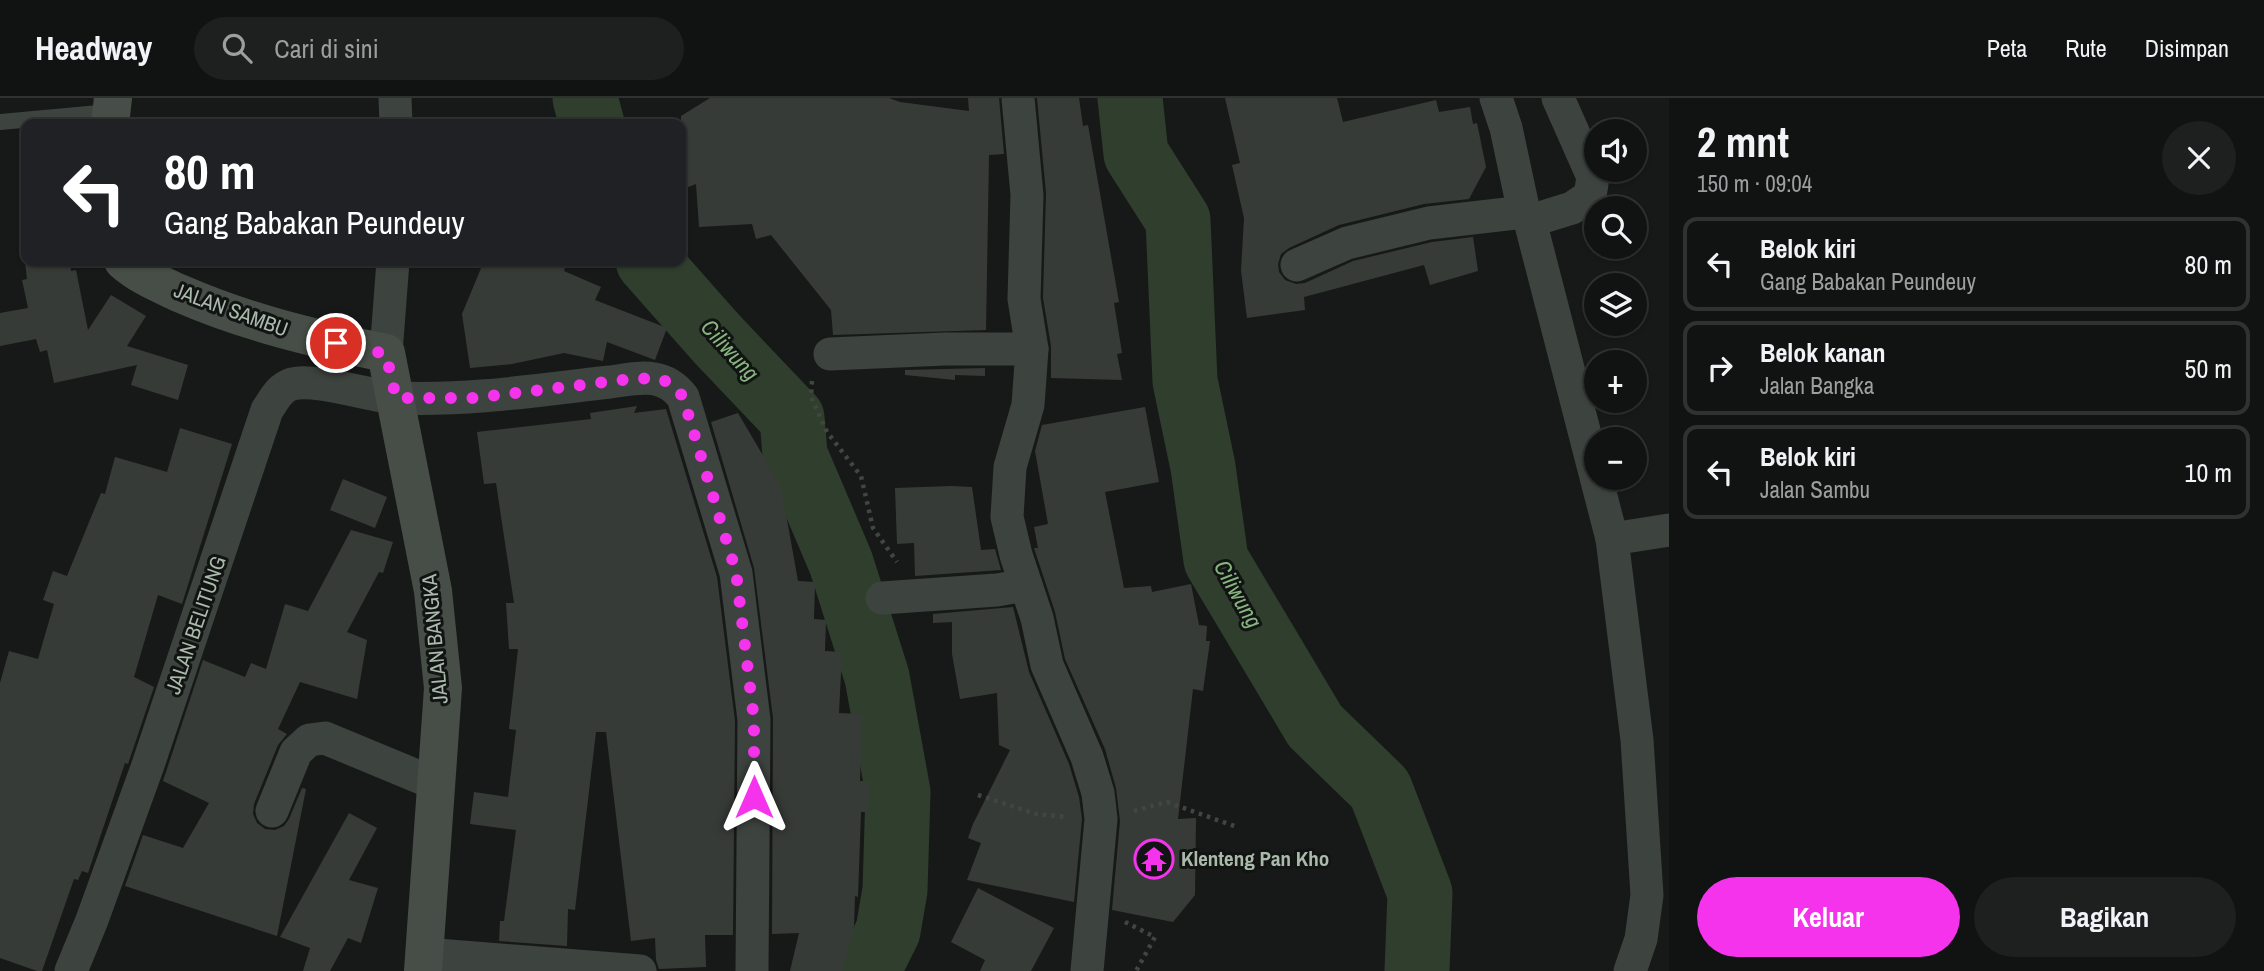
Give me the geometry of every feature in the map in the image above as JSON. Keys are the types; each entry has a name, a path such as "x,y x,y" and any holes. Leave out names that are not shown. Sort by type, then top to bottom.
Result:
{"street":[{"path":"395,98 396,119"},
{"path":"1018,98 1027,195 1024,299 1032,349 1028,405 1010,467 1007,517 1040,629 1047,665 1087,757 1098,793 1101,819 1087,971"},
{"path":"1496,98 1507,128 1527,216 1612,539 1637,740 1647,895 1641,939 1630,971"},
{"path":"1297,265 1347,243 1429,223 1527,216 1572,208 1590,196 1593,177 1558,98"},
{"name":"JALAN SAMBU","path":"128,266 138,275 204,304 311,338 386,354"},
{"path":"386,354 393,266"},
{"path":"830,354 945,349 1032,349"},
{"name":"JALAN BANGKA","path":"386,354 433,591 443,688 424,962"},
{"path":"396,398 474,398 658,378 674,385 683,397 736,572 754,720 752,971"},
{"name":"JALAN BELITUNG","path":"71,971 148,765 267,410 280,390 293,384 320,385 396,398"},
{"path":"1612,539 1669,530"},
{"path":"882,598 997,590 1026,585"},
{"path":"272,811 296,752 309,740 324,738 436,784"},
{"path":"424,962 640,971"}],"lane":[{"path":"30,119 111,111"},
{"path":"0,122 21,120"}],"path":[{"path":"830,354 818,361 813,375 811,397 827,432 861,476 873,528 896,560 899,570 882,598"},
{"path":"978,795 1036,814 1101,819 1167,802 1237,827"},
{"path":"1093,906 1155,937 1136,971"}],"building":[{"path":"710,98 889,98 900,102 969,111 968,98 999,98 1004,154 989,155 986,330 833,335 831,310 771,235 756,239 752,224 699,227 696,184 686,188 686,119 681,119 681,116"},
{"path":"1037,98 1079,98 1083,126 1088,125 1119,302 1114,303 1122,353 1117,354 1122,380 1051,378 1051,346 1043,298 1046,193"},
{"path":"1225,98 1337,98 1343,122 1436,100 1439,112 1470,107 1473,124 1477,123 1486,167 1469,199 1424,204 1339,225 1289,248 1281,254 1278,264 1279,272 1285,280 1296,284 1305,283 1353,261 1432,242 1473,237 1478,271 1430,285 1424,265 1304,297 1305,310 1247,318 1241,271 1244,218 1232,165 1240,163"},
{"path":"26,266 70,266 71,271 76,270 88,330 111,295 146,316 127,346 188,365 178,400 131,385 137,365 54,383 47,350 40,352 36,339 0,346 0,313 28,308 22,280 27,279"},
{"path":"482,266 566,266 564,271 601,287 595,300 667,328 655,360 607,342 603,361 564,353 512,364 470,368 462,314"},
{"path":"985,368 985,376 955,375 955,380 905,375 905,370"},
{"path":"637,406 634,413 666,409 717,577 735,721 733,935 705,935 706,967 659,969 655,938 631,941 606,732 596,732 575,910 568,909 567,946 499,941 516,830 470,824 474,792 508,797 516,730 509,729 518,649 509,649 506,603 514,603 496,483 484,484 477,432 591,419 590,413"},
{"path":"1145,407 1159,482 1105,492 1124,588 1151,586 1152,592 1191,584 1199,625 1207,626 1206,641 1210,641 1203,691 1193,689 1178,819 1196,818 1195,895 1173,922 1112,910 1120,821 1116,788 1105,749 1065,659 1055,612 1034,548 1038,548 1034,527 1048,524 1035,451 1042,425"},
{"path":"738,413 781,486 798,581 815,582 814,619 826,620 825,651 842,652 839,713 862,714 860,781 869,781 868,812 861,812 858,897 855,896 854,926 842,971 790,971 799,933 772,934 773,718 754,568 711,422"},
{"path":"180,428 232,444 182,604 158,595 134,677 154,687 88,873 82,871 78,880 74,879 42,971 37,971 0,958 0,683 9,651 38,659 54,604 43,600 53,571 67,576 101,493 105,494 115,457 167,472"},
{"path":"343,479 387,497 375,528 330,510"},
{"path":"972,487 981,550 995,549 1001,570 915,576 914,543 897,544 895,488"},
{"path":"351,530 393,542 383,573 379,572 347,632 367,640 357,699 300,682 278,729 287,734 278,745 254,804 253,814 257,823 265,829 275,830 284,826 302,788 306,789 277,936 125,886 143,835 183,848 209,803 163,781 203,660 245,677 251,663 266,669 285,604 308,611"},
{"path":"1013,607 1029,672 1069,764 1079,797 1082,819 1074,902 967,880 981,843 968,838 1010,750 999,745 997,693 960,699 952,654 952,622 933,623 933,614"},
{"path":"349,813 377,828 349,880 378,888 361,943 348,938 330,971 303,971 310,948 280,937"},
{"path":"978,888 1054,928 1031,971 980,971 985,960 951,942"}],"waterway":[{"name":"Ciliwung","path":"585,98 591,119"},
{"name":"Ciliwung","path":"1130,98 1136,154 1178,220 1185,381 1203,467 1216,560 1315,726 1380,789 1420,893 1417,971"},
{"name":"Ciliwung","path":"652,266 792,418 795,455 841,563 877,677 898,792 895,890 888,931 868,971"}],"place":[{"name":"Klenteng Pan Kho","path":"1154,859"}],"route":[{"path":"336,343 386,354 396,398 474,398 631,379 658,378 674,385 683,397 736,572 754,720 754,797"}]}
